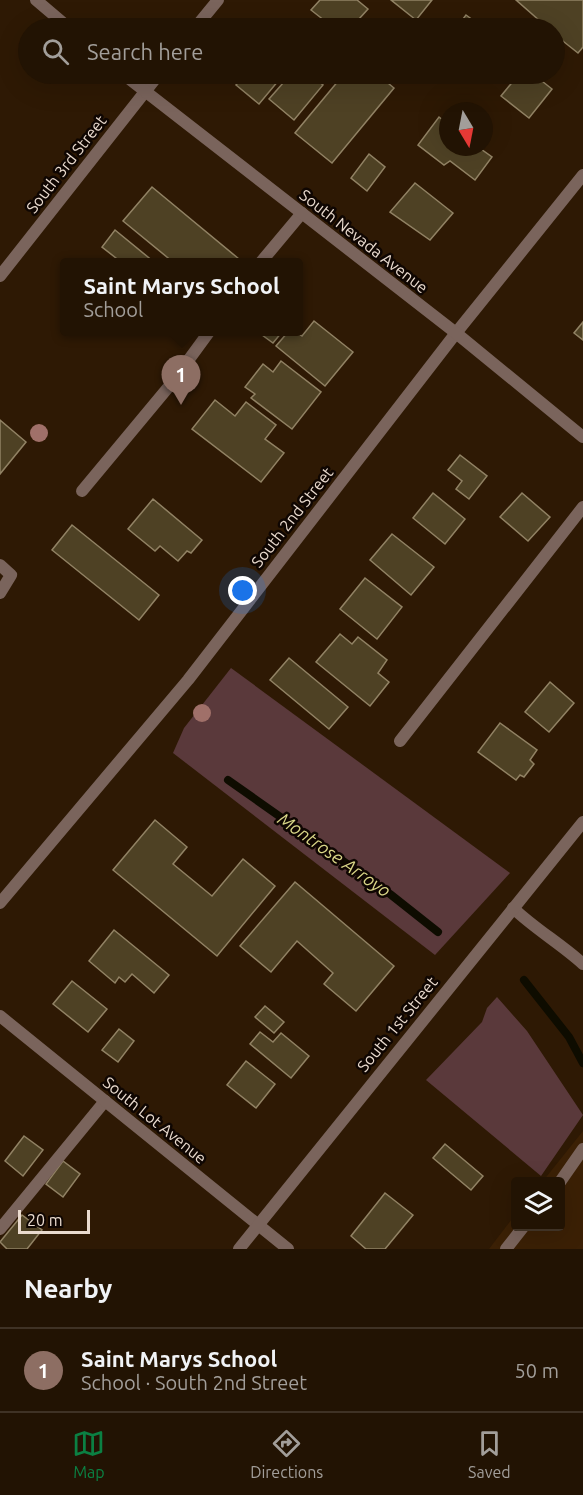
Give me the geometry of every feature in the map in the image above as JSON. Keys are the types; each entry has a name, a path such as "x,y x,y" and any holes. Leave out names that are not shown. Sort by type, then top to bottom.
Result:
{"street":[{"path":"36,0 57,18"},
{"path":"203,18 218,0"},
{"name":"South Nevada Avenue","path":"136,84 456,333 583,437"},
{"name":"South 3rd Street","path":"0,276 151,84"},
{"name":"South 2nd Street","path":"0,903 188,680 456,333 583,175"},
{"path":"264,258 302,213"},
{"path":"82,491 171,384 206,336"},
{"path":"400,741 583,507"},
{"path":"0,565 11,575 0,593"},
{"name":"South 1st Street","path":"239,1249 583,822"},
{"path":"513,908 537,931 568,951 583,964"},
{"name":"South Lot Avenue","path":"0,1016 288,1249"},
{"path":"0,1229 105,1101"},
{"path":"563,1177 583,1149"},
{"path":"506,1249 522,1231"}],"shaded area":[{"path":"231,668 510,873 435,955 173,753 184,728"},
{"path":"497,997 527,1031 583,1115 541,1176 426,1080 482,1022 487,1008"},
{"path":"583,1131 583,1249 489,1249 511,1220 511,1231 565,1231 565,1177 546,1177"}],"building":[{"path":"320,0 357,0 368,9 360,18 321,18 311,10"},
{"path":"391,0 432,0 418,18 414,18"},
{"path":"516,0 583,0 583,47 578,53 565,43 565,18 537,18"},
{"path":"237,84 276,84 259,104"},
{"path":"282,84 323,85 294,120 269,99"},
{"path":"336,84 389,84 394,88 332,163 295,133"},
{"path":"511,84 546,84 552,89 529,118 501,96"},
{"path":"439,117 439,156 492,157 475,180 450,161 444,165 418,145"},
{"path":"369,154 385,167 367,191 351,178"},
{"path":"415,183 453,213 430,240 390,212"},
{"path":"152,187 238,258 168,258 123,221"},
{"path":"115,230 149,258 116,258 102,247"},
{"path":"314,321 353,352 325,386 276,346 285,336 303,335"},
{"path":"583,322 583,340 574,333"},
{"path":"263,336 279,336 273,343"},
{"path":"281,361 321,392 292,429 251,398 255,394 245,387 263,364 273,372"},
{"path":"215,400 235,416 246,402 276,425 265,439 284,453 261,482 192,429"},
{"path":"0,420 26,442 0,474"},
{"path":"460,455 487,476 469,499 456,489 462,481 448,470"},
{"path":"433,493 465,519 445,544 413,518"},
{"path":"522,493 550,517 528,541 500,517"},
{"path":"153,499 202,540 191,553 187,551 178,561 160,546 155,551 128,529"},
{"path":"72,525 159,595 139,620 52,550"},
{"path":"392,534 434,567 411,595 370,560"},
{"path":"365,578 402,607 377,639 340,609"},
{"path":"340,634 352,644 358,637 387,660 378,673 389,682 370,706 316,662"},
{"path":"289,658 348,707 329,729 270,680"},
{"path":"550,682 574,703 549,732 525,712"},
{"path":"500,723 537,750 530,760 534,764 524,777 520,775 516,780 478,752"},
{"path":"155,820 187,847 173,864 212,896 243,859 275,886 217,956 113,870"},
{"path":"295,882 394,966 356,1011 324,984 333,973 297,941 271,972 240,946"},
{"path":"114,930 169,975 154,993 132,974 125,982 119,977 115,983 89,961"},
{"path":"72,981 107,1009 88,1032 53,1004"},
{"path":"265,1006 284,1022 274,1033 255,1017"},
{"path":"119,1029 134,1041 118,1062 102,1050"},
{"path":"260,1032 273,1042 281,1033 309,1056 291,1078 250,1044"},
{"path":"246,1061 275,1084 256,1108 227,1085"},
{"path":"24,1136 43,1150 23,1176 5,1161"},
{"path":"445,1144 483,1176 471,1190 433,1158"},
{"path":"63,1161 80,1174 63,1197 46,1184"},
{"path":"385,1193 413,1215 385,1249 366,1249 351,1236"},
{"path":"22,1215 42,1230 27,1249 7,1249 0,1242"}],"waterway":[{"name":"Montrose Arroyo","path":"228,780 390,894 438,932"},
{"name":"Montrose Arroyo","path":"524,980 569,1037 583,1063"}],"place":[{"name":"Saint Marys School","path":"181,405"}]}
